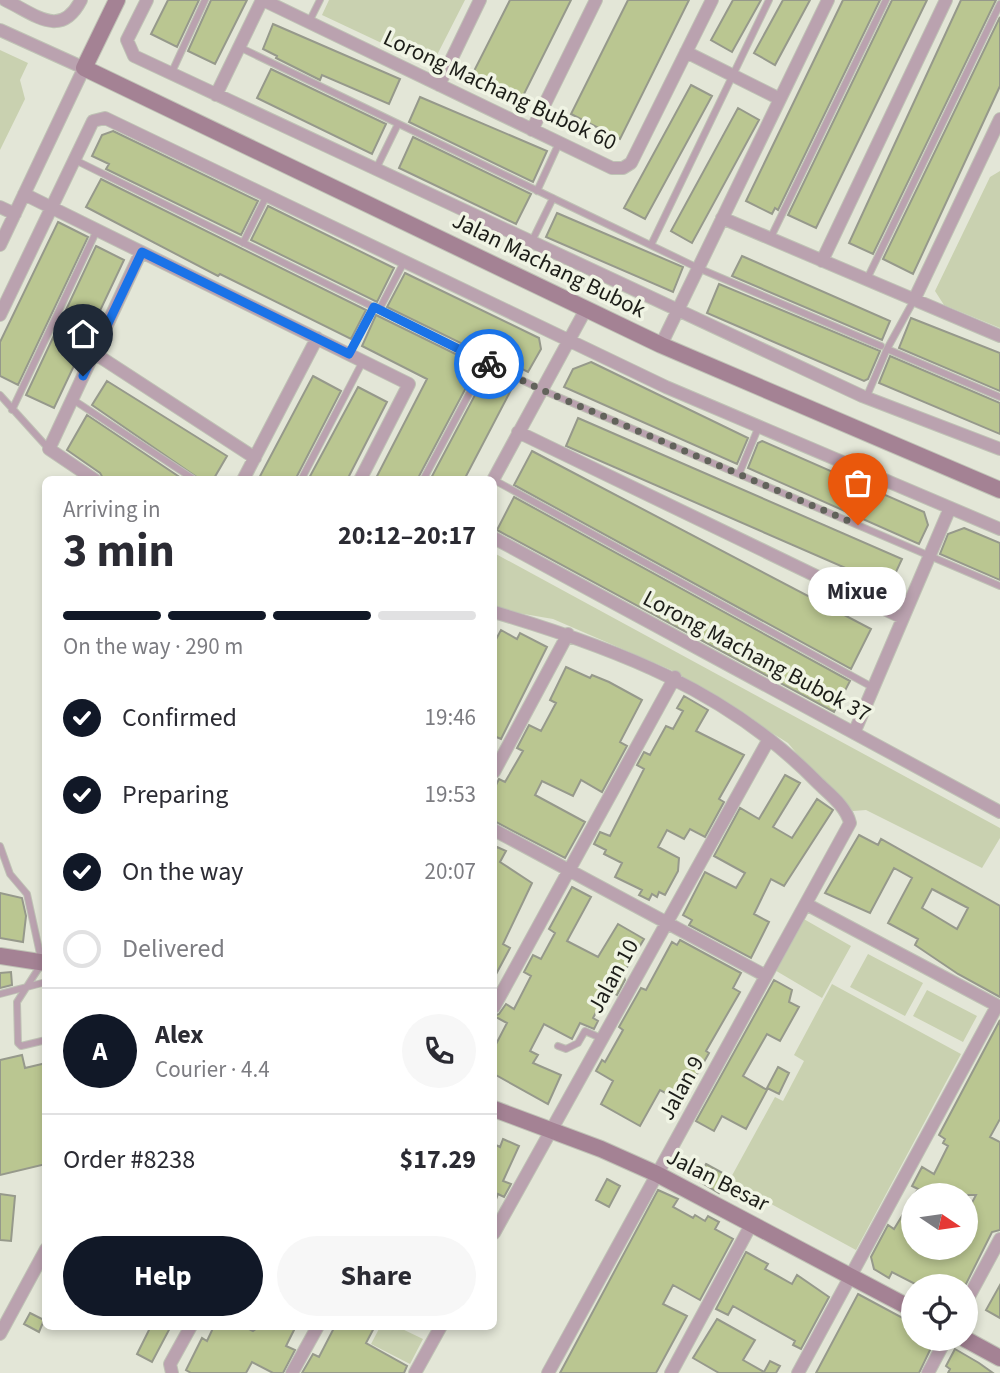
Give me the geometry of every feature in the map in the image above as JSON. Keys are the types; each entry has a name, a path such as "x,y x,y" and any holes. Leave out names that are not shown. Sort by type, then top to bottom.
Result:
{"main road":[{"path":"84,68 117,0"},
{"name":"Jalan Machang Bubok","path":"84,68 661,345 1000,491"},
{"path":"0,956 42,963"},
{"name":"Jalan Besar","path":"497,1110 657,1174 901,1303"},
{"path":"978,1346 1000,1357"}],"street":[{"path":"5,0 60,23 72,18 81,0"},
{"name":"Jalan Machang Bubok","path":"147,0 127,40 134,56 677,312 864,397 1000,449"},
{"path":"216,95 263,0"},
{"name":"Lorong Machang Bubok 60","path":"263,0 612,168 623,168 631,163 712,0"},
{"path":"439,85 480,0"},
{"path":"532,130 596,0"},
{"path":"661,345 828,0"},
{"path":"822,261 946,0"},
{"path":"0,30 84,68 0,245"},
{"path":"686,52 780,99"},
{"path":"0,315 93,121 105,117 666,387 1000,529"},
{"path":"914,300 1000,119"},
{"path":"987,146 1000,151"},
{"path":"24,194 409,384 362,476"},
{"path":"0,207 15,214"},
{"path":"722,218 1000,337"},
{"path":"88,476 49,449 142,252"},
{"path":"495,476 586,309"},
{"path":"245,476 317,338"},
{"path":"94,354 255,458"},
{"path":"518,432 903,618"},
{"path":"854,733 950,508"},
{"name":"Lorong Machang Bubok 37","path":"497,540 1000,812"},
{"path":"497,613 568,634 675,677 769,739"},
{"path":"497,766 568,634"},
{"path":"497,1001 675,677"},
{"name":"Jalan 9","path":"548,1373 850,823 844,809 786,751 769,739"},
{"name":"Jalan 10","path":"497,1228 769,739"},
{"path":"497,832 567,872 766,976"},
{"path":"798,1373 998,1007 806,904"},
{"path":"671,1373 752,1223"},
{"path":"978,1280 1000,1239"},
{"path":"0,1334 42,1256"},
{"path":"171,1368 189,1330"},
{"path":"292,1373 316,1330"},
{"path":"415,1373 439,1330"},
{"path":"928,1373 940,1351"}],"lane":[{"path":"171,74 205,0"},
{"path":"309,22 320,0"},
{"path":"651,245 769,0"},
{"path":"770,239 886,0"},
{"path":"866,280 1000,4"},
{"path":"239,47 698,268 1000,397"},
{"path":"376,170 398,124"},
{"path":"537,191 559,143"},
{"path":"75,160 542,390 1000,586"},
{"path":"243,243 267,195"},
{"path":"531,243 553,198"},
{"path":"12,410 97,230"},
{"path":"349,354 404,261"},
{"path":"864,397 884,347 914,300"},
{"path":"304,476 363,361"},
{"path":"425,476 486,362"},
{"path":"0,395 49,449"},
{"path":"72,399 189,476"},
{"path":"739,474 759,426"},
{"path":"497,482 874,688"},
{"path":"0,846 9,874 27,894 42,955"},
{"path":"42,966 24,988 17,1002 18,1043 21,1046 42,1041"},
{"path":"0,994 42,983"},
{"path":"558,1046 566,1049 578,1043 585,1031 603,1039"}],"green space":[{"path":"329,0 465,0 437,55 422,62 322,15"},
{"path":"0,50 28,63 20,80 25,99 0,150"},
{"path":"1000,171 1000,328 944,305 935,291 990,177"},
{"path":"497,555 1000,828 1000,838 982,868 866,810 853,811 813,773 788,743 671,670 553,619 497,610"},
{"path":"802,918 851,946 822,998 773,969"},
{"path":"868,954 923,983 905,1016 850,987"},
{"path":"832,984 961,1054 856,1250 729,1181 775,1097 783,1101 804,1061 794,1055"},
{"path":"927,990 977,1016 963,1042 913,1016"},
{"path":"378,1330 404,1330 423,1339 410,1364 371,1344"}],"building":[{"path":"168,0 199,0 177,47 151,34"},
{"path":"211,0 247,0 215,64 188,51"},
{"path":"510,0 571,0 522,98 473,73"},
{"path":"628,0 689,0 620,139 571,114"},
{"path":"733,0 761,0 732,52 711,40"},
{"path":"783,0 810,0 775,65 754,53"},
{"path":"843,0 880,0 778,210 775,208 772,214 746,201"},
{"path":"892,0 927,0 816,228 788,215"},
{"path":"961,0 996,0 873,254 849,243"},
{"path":"1000,17 1000,86 913,274 883,259"},
{"path":"273,24 400,79 389,104 322,75 320,80 276,58 277,56 263,49"},
{"path":"271,69 386,124 372,154 257,98"},
{"path":"691,85 712,96 645,219 624,208"},
{"path":"420,97 547,151 533,182 409,122"},
{"path":"738,108 759,120 692,243 671,231"},
{"path":"113,131 258,201 241,235 106,169 109,164 92,156 102,135"},
{"path":"413,137 531,194 516,224 399,168"},
{"path":"101,179 366,310 351,339 220,274 218,276 86,207"},
{"path":"268,206 394,268 377,302 251,240"},
{"path":"557,213 683,267 673,292 546,237"},
{"path":"58,222 88,237 18,385 0,376 0,342"},
{"path":"96,246 124,260 54,408 26,395"},
{"path":"742,256 890,321 882,340 732,276"},
{"path":"405,273 539,338 541,349 528,372 487,351 485,355 387,307"},
{"path":"719,284 880,351 868,379 864,381 707,313"},
{"path":"376,315 478,365 419,476 377,476 427,379 362,346"},
{"path":"911,318 1000,353 1000,391 899,348"},
{"path":"890,356 1000,403 1000,434 879,383"},
{"path":"591,362 748,438 737,464 564,387 573,369"},
{"path":"313,376 341,391 297,476 260,476"},
{"path":"485,376 511,390 466,476 432,476"},
{"path":"107,381 227,456 215,476 195,476 92,405"},
{"path":"358,387 387,402 349,476 310,476"},
{"path":"87,415 178,476 102,476 67,450"},
{"path":"578,418 902,559 889,587 566,446"},
{"path":"762,441 924,512 928,525 919,544 748,468 758,443"},
{"path":"532,451 871,629 851,669 514,485"},
{"path":"514,497 850,681 834,712 497,530"},
{"path":"964,528 1000,543 1000,580 940,554 948,534"},
{"path":"501,630 517,639 520,633 547,647 501,739 497,737 497,637"},
{"path":"566,667 590,678 592,675 609,682 642,700 620,742 627,746 602,792 581,780 573,796 542,781 535,795 585,822 565,858 497,823 497,783 499,779 505,782 523,751 517,748 529,725 541,731 556,703 550,700"},
{"path":"684,696 708,710 696,731 744,755 719,799 724,802 705,837 690,829 684,839 667,830 658,847 679,858 678,871 665,895 659,892 657,897 652,894 649,900 639,895 642,890 615,877 622,863 604,854 606,850 594,844 600,832 610,836 644,769 637,765 644,752 650,755 666,726 673,729 683,711 677,708"},
{"path":"785,775 800,783 773,827 792,838 817,799 833,810 784,886 771,879 754,914 769,922 751,958 689,925 692,920 683,915 705,872 736,888 745,873 714,856 740,808 759,819"},
{"path":"859,835 878,845 881,839 1000,906 1000,997 958,974 915,945 918,939 888,923 912,878 894,868 870,913 825,893","holes":["932,889 968,908 957,929 922,908"]},
{"path":"497,847 506,851 500,862 532,883 503,944 510,948 497,972"},
{"path":"572,887 591,897 567,941 598,957 618,924 644,939 623,974 625,980 617,995 608,990 593,1018 598,1021 594,1029 580,1023 572,1039 544,1024 530,1051 538,1055 533,1063 561,1075 548,1104 497,1076 497,1042 507,1023 497,1018 497,1015 506,1004 514,1009 531,976 524,972 533,955 541,959 555,933 549,929"},
{"path":"0,893 22,898 26,916 23,942 0,938"},
{"path":"680,940 741,973 733,988 740,992 706,1051 709,1053 696,1076 691,1074 677,1099 660,1090 640,1126 601,1104 613,1081 596,1071 602,1060 605,1062 623,1030 619,1027 641,988 646,990 672,942 677,945"},
{"path":"11,972 12,985 0,988 0,973"},
{"path":"774,980 792,990 789,1002 799,1007 780,1041 767,1034 743,1076 767,1090 746,1129 722,1116 714,1131 696,1121"},
{"path":"1000,1020 1000,1119 990,1137 1000,1142 1000,1230 992,1232 978,1260 978,1183 914,1183 922,1167 934,1174 948,1146 943,1143 945,1139 939,1135"},
{"path":"22,1055 25,1068 42,1064 42,1165 0,1175 0,1060"},
{"path":"778,1067 789,1073 779,1094 767,1088"},
{"path":"503,1139 519,1146 503,1181 511,1184 504,1197 498,1194 497,1197 497,1146 500,1147"},
{"path":"706,1164 728,1176 719,1193 697,1180"},
{"path":"607,1179 620,1186 609,1207 596,1200"},
{"path":"658,1190 678,1199 673,1207 693,1218 695,1215 705,1221 708,1216 719,1222 715,1229 733,1239 700,1300 673,1285 663,1304 687,1316 656,1373 560,1373"},
{"path":"0,1194 15,1196 11,1241 0,1240"},
{"path":"901,1217 901,1260 978,1260 971,1274 901,1274 901,1277 892,1272 889,1278 874,1269 871,1257 888,1225 894,1229"},
{"path":"746,1252 768,1264 765,1269 792,1284 797,1275 829,1297 801,1349 793,1345 795,1341 733,1306 728,1315 716,1309"},
{"path":"1000,1285 1000,1318 986,1310"},
{"path":"858,1294 901,1317 901,1351 930,1351 919,1373 816,1373"},
{"path":"30,1313 42,1319 39,1332 24,1324"},
{"path":"717,1319 755,1340 743,1360 764,1372 770,1361 780,1366 776,1373 719,1373 693,1358"},
{"path":"149,1330 169,1330 152,1362 137,1354"},
{"path":"212,1330 294,1330 286,1346 295,1350 283,1373 273,1373 252,1362 246,1373 191,1373 186,1370 202,1338 207,1341"},
{"path":"333,1330 373,1330 366,1343 407,1366 404,1373 302,1373 313,1354 319,1357"},
{"path":"954,1351 958,1351 993,1373 948,1373 950,1369 946,1366"}],"way so far":[{"path":"489,364 542,390 858,525"}],"place":[{"name":"Mixue","path":"858,525"}],"route":[{"path":"83,376 142,252 349,354 374,307 489,364"}]}
